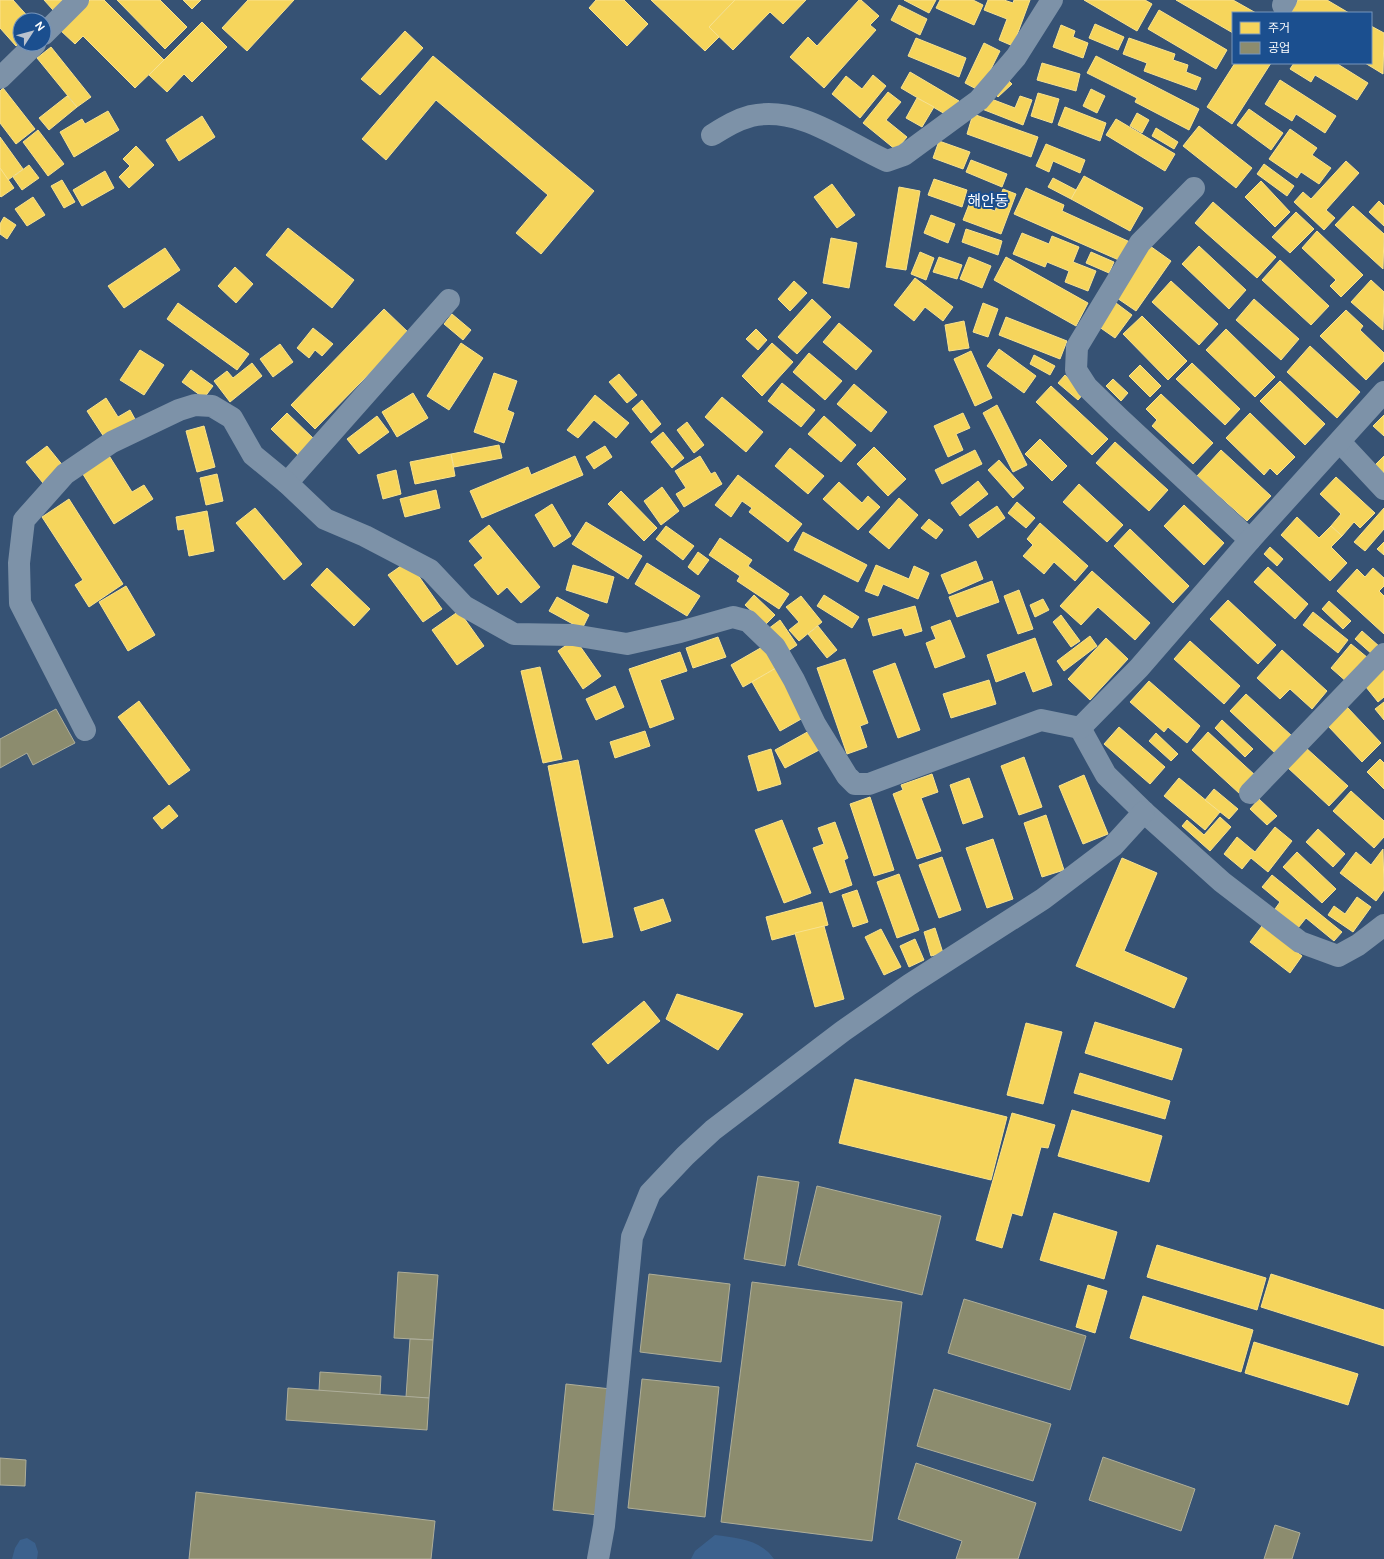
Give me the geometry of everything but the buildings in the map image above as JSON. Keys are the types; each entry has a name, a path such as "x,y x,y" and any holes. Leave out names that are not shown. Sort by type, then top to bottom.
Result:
{"street":[{"path":"52,26 78,0"},
{"path":"712,135 733,122 750,116 768,114 789,115 814,125 887,161 904,155 979,100 1016,57 1052,0"},
{"path":"0,78 26,52"},
{"path":"1194,188 1140,243 1077,347 1076,370 1087,387 1250,540"},
{"path":"287,483 449,300"},
{"path":"1080,728 1139,668 1250,540 1384,392"},
{"path":"85,730 20,603 19,563 24,520 65,474 112,442 160,418 195,405 212,406 232,418 253,455 287,483 325,519 365,536 430,570 464,606 514,634 574,635 627,644 680,632 733,617 748,621 775,647 794,680 815,724 847,776 856,784 869,784 1041,720 1080,728 1106,775 1144,812 1222,882 1300,942 1338,956 1358,945 1384,925"},
{"path":"1340,442 1384,489"},
{"path":"1250,793 1384,654"},
{"path":"598,1559 604,1526 632,1237 650,1193 685,1156 713,1130 867,1015 1043,899 1113,846 1144,812"}],"water":[{"path":"715,1535 755,1543 768,1552 774,1559 691,1559 695,1551"},
{"path":"27,1538 35,1543 38,1552 37,1559 12,1559 15,1548 20,1540"}],"district":[{"name":"해안동","path":"988,201"}]}
